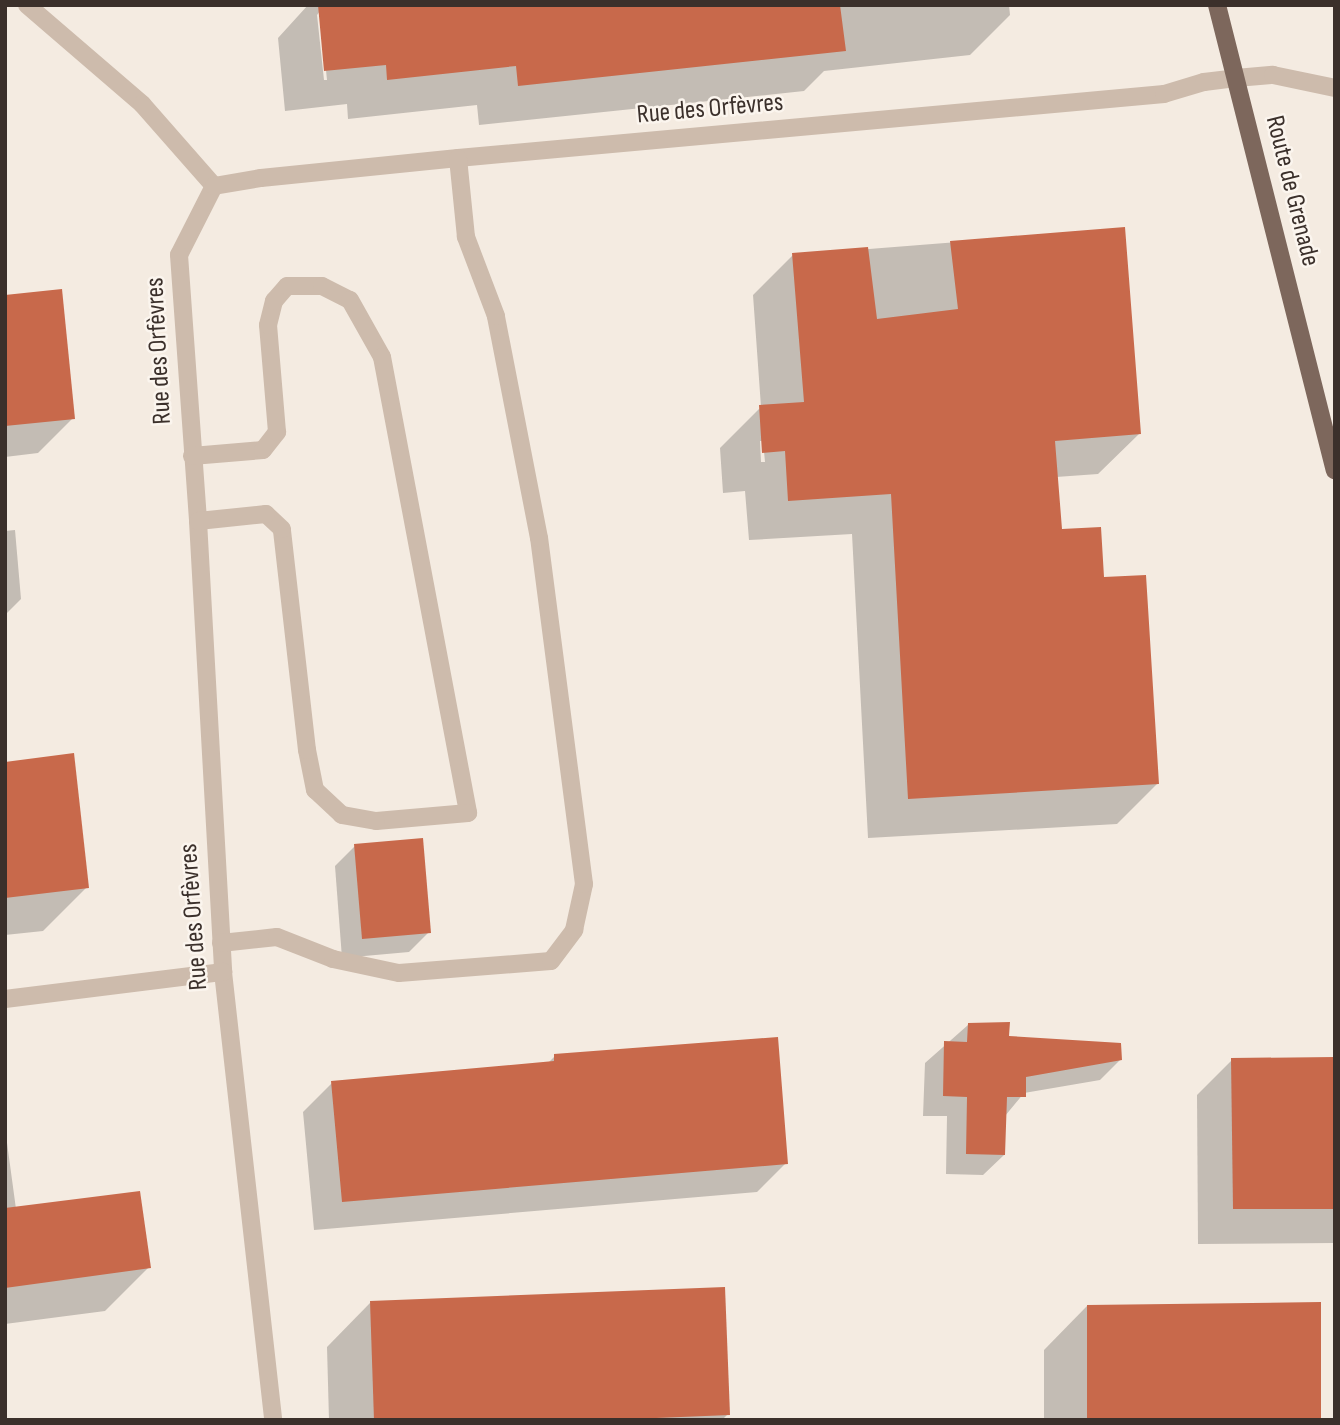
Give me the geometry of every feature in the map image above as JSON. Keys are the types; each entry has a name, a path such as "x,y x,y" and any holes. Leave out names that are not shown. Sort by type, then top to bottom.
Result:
{"main road":[{"name":"Route de Grenade","path":"1217,5 1335,470"}],"street":[{"path":"27,5 142,104 214,186"},
{"name":"Rue des Orfèvres","path":"273,1420 223,972 180,255 214,186 458,158 1164,94 1204,82 1236,78 1273,75 1335,88"},
{"path":"221,943 276,937 333,959 399,974 551,961 574,930 584,884 539,537 496,316 466,237 458,158"},
{"path":"192,456 263,450 277,432 268,325 274,301 287,286 322,286 350,300 382,357 468,813 376,821 342,815 314,790 282,529 266,514 198,521"},
{"path":"5,999 223,972"}],"building":[{"path":"318,5 840,5 846,51 518,86 516,66 387,80 386,65 324,71"},
{"path":"1125,227 1141,434 1055,441 1062,529 1101,527 1104,577 1146,575 1159,784 908,799 891,494 788,501 785,451 762,453 759,405 804,402 792,253 868,247 877,319 958,309 950,241"},
{"path":"62,289 75,419 5,426 5,295"},
{"path":"74,753 89,888 5,898 5,762"},
{"path":"423,838 431,933 362,939 354,844"},
{"path":"1010,1022 1009,1036 1121,1043 1122,1060 1026,1077 1026,1097 1007,1097 1005,1155 966,1154 967,1097 943,1096 944,1041 967,1042 968,1023"},
{"path":"778,1037 788,1164 342,1202 331,1081 554,1061 554,1054"},
{"path":"1335,1057 1335,1209 1233,1209 1231,1058"},
{"path":"140,1191 151,1268 5,1288 5,1208"},
{"path":"725,1287 730,1415 607,1420 374,1420 370,1301"},
{"path":"1321,1302 1321,1420 1087,1420 1087,1305"}]}
